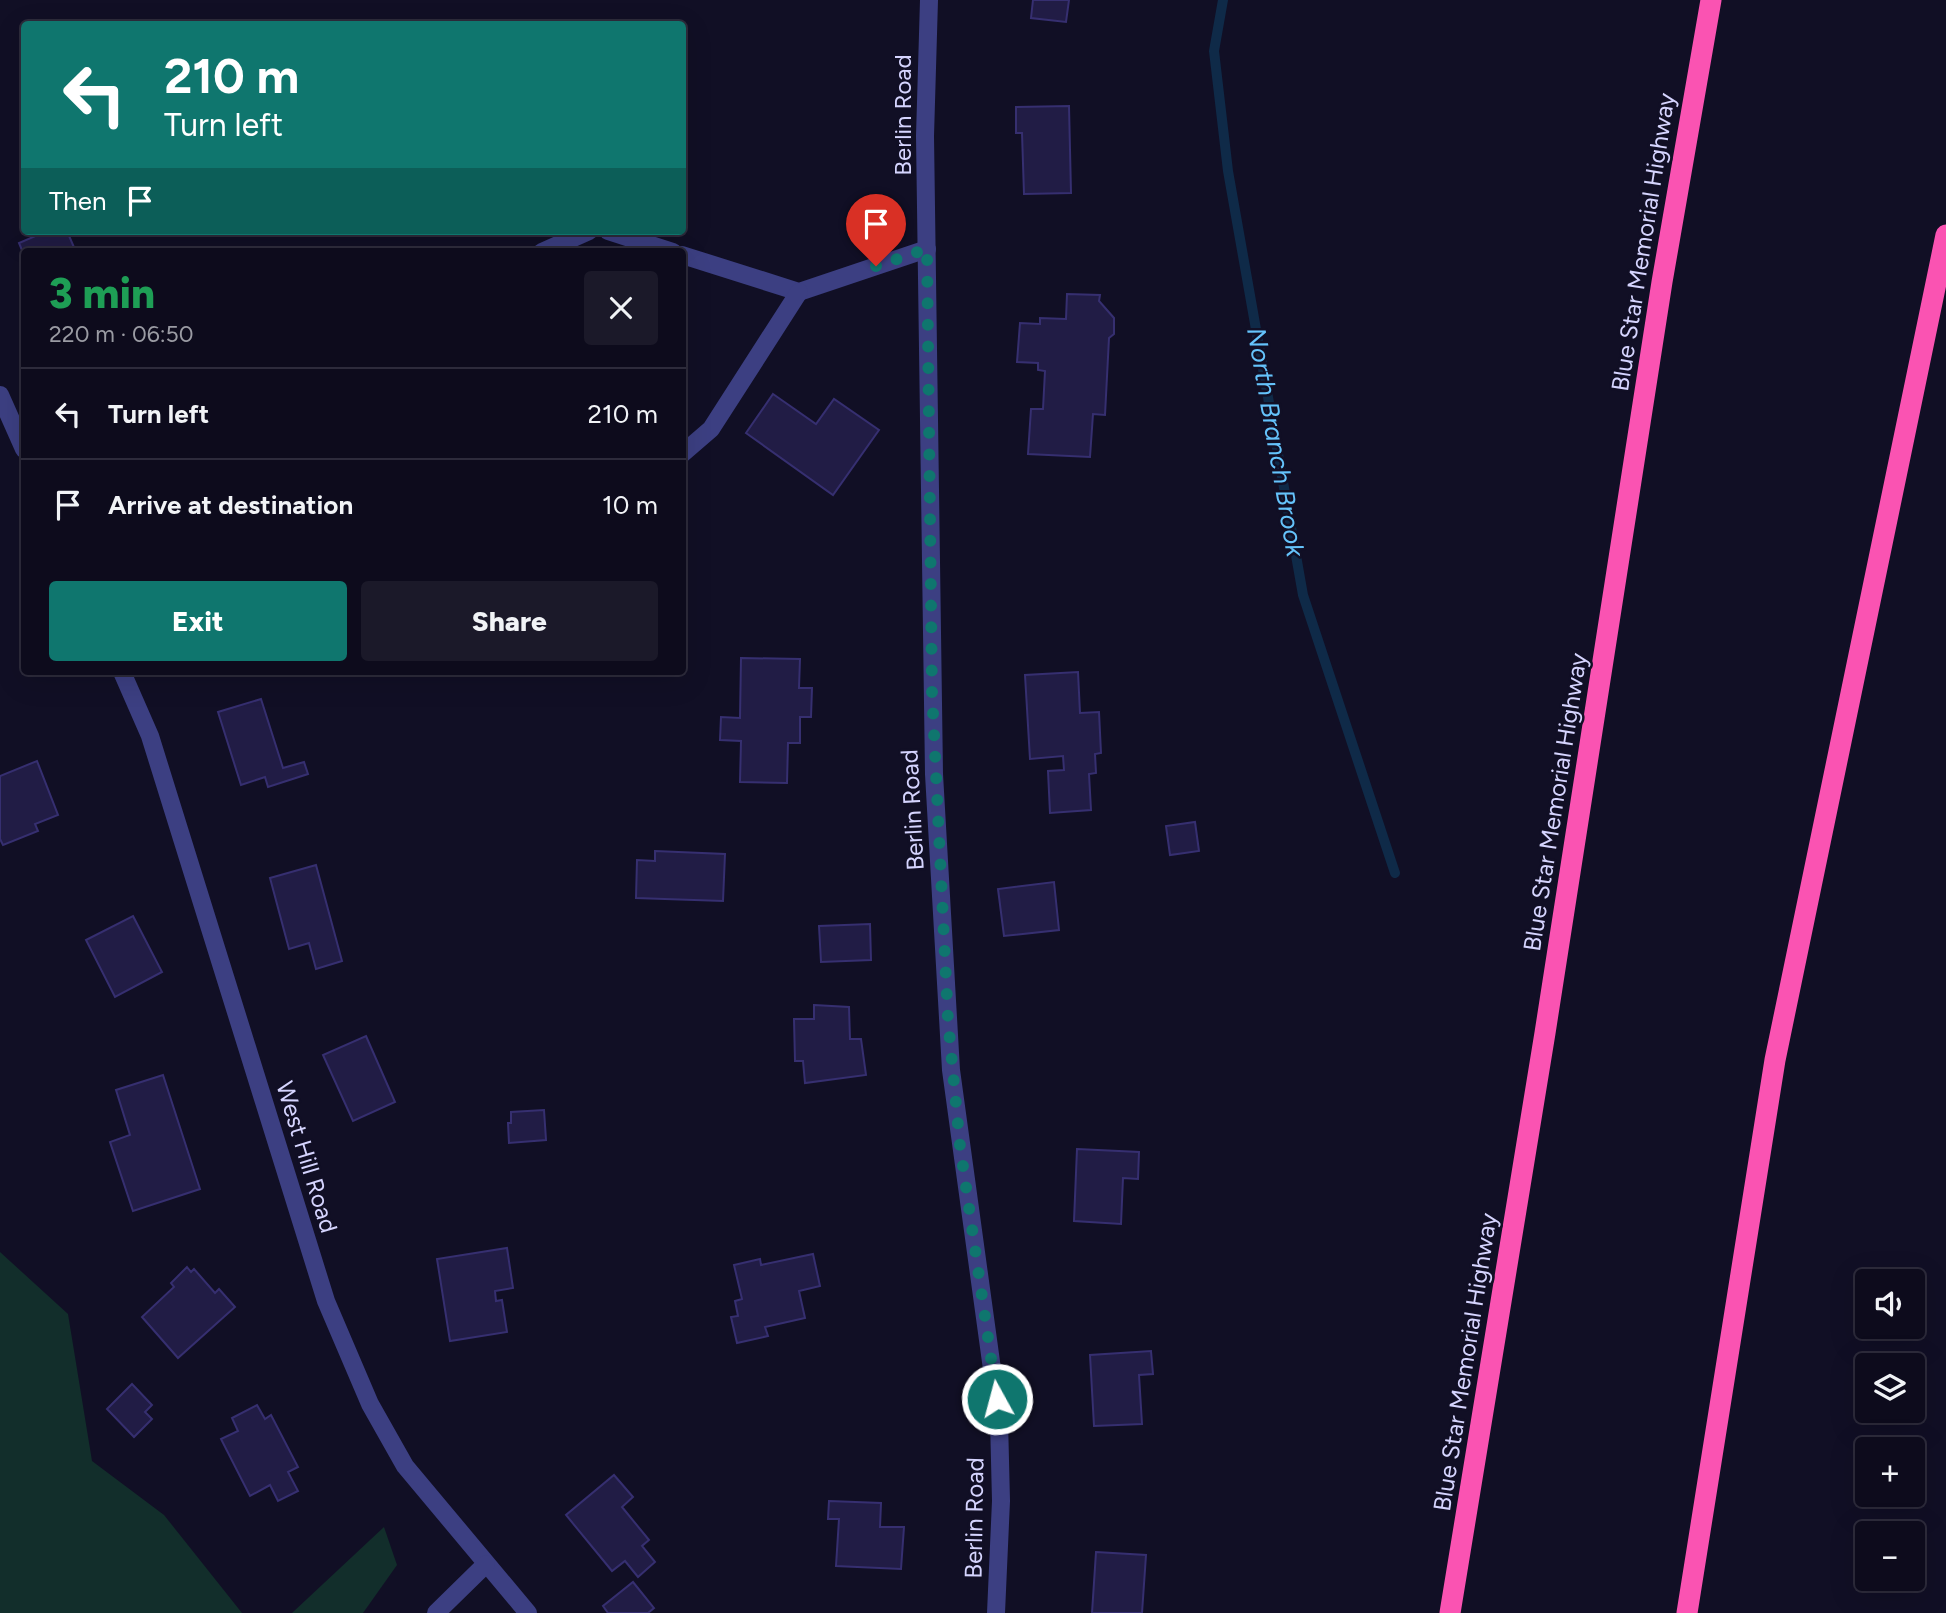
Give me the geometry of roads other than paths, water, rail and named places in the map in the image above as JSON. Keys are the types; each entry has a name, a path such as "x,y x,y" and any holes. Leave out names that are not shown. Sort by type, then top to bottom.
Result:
{"highway":[{"name":"Blue Star Memorial Highway","path":"1450,1613 1545,1033 1660,296 1711,0"},
{"path":"1687,1613 1775,1060 1946,235"}],"street":[{"name":"Berlin Road","path":"929,0 925,135 934,774 951,1070 999,1420 1001,1501 996,1613"},
{"path":"551,248 580,235"},
{"path":"620,235 661,248"},
{"path":"686,256 799,292 927,249"},
{"path":"686,451 712,429 799,292"},
{"path":"0,395 21,442"},
{"name":"West Hill Road","path":"123,675 149,736 326,1301 370,1404 405,1466 528,1613"},
{"path":"436,1613 486,1564"}],"waterway":[{"name":"North Branch Brook","path":"1223,0 1214,51 1228,171 1303,595 1395,873"}]}
